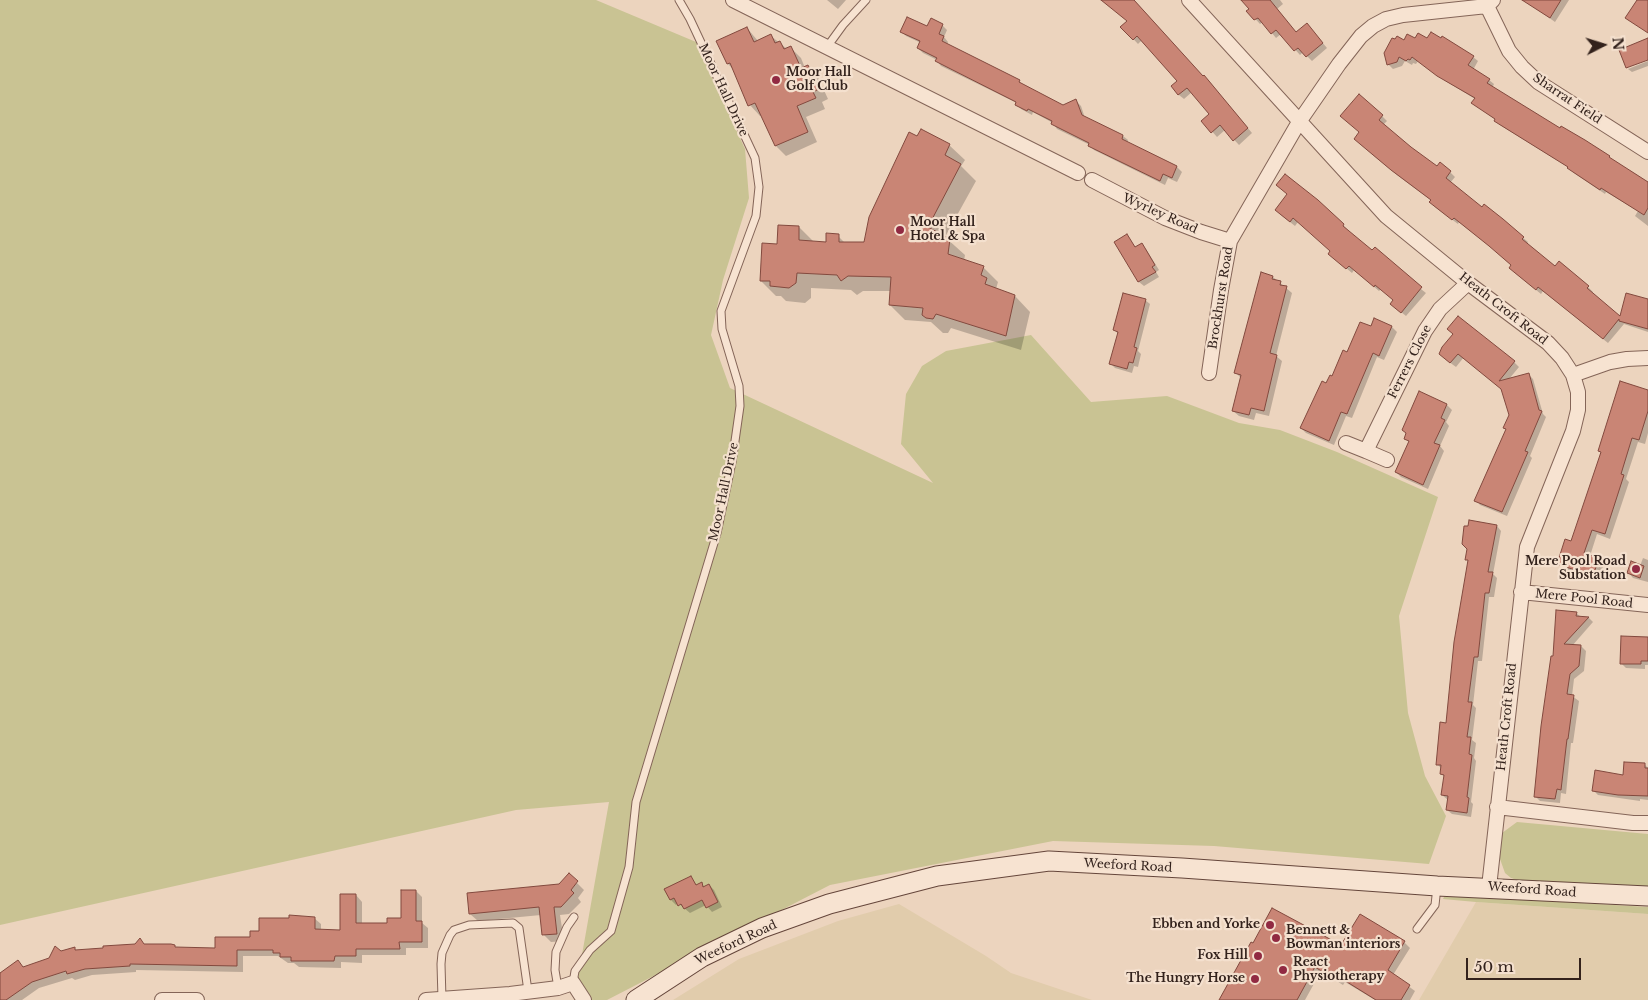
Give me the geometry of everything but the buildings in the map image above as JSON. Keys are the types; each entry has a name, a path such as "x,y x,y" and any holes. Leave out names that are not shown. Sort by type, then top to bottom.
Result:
{"street":[{"path":"733,0 1078,174"},
{"name":"Heath Croft Road","path":"1189,0 1386,216 1468,283 1548,343 1562,358 1573,375 1578,392 1573,431 1527,547 1489,888"},
{"name":"Brockhurst Road","path":"1209,373 1230,241 1299,122 1339,64 1362,36 1373,26 1386,19 1490,3"},
{"name":"Sharrat Field","path":"1490,3 1509,51 1538,82 1648,152"},
{"name":"Wyrley Road","path":"1092,180 1165,218 1230,241"},
{"name":"Ferrers Close","path":"1366,451 1425,331 1440,308 1468,283"},
{"path":"1573,375 1610,362 1648,358"},
{"path":"1346,443 1387,460"},
{"name":"Mere Pool Road","path":"1521,592 1648,605"},
{"path":"1497,807 1633,823 1648,823"},
{"name":"Weeford Road","path":"636,1000 702,957 762,928 828,904 937,876 1049,862 1182,868 1437,886 1648,896"},
{"path":"426,1000 558,988 574,983 584,1000"},
{"path":"162,1000 197,1000"}],"lane":[{"name":"Moor Hall Drive","path":"574,983 575,971 590,950 611,931 629,867 636,802 717,533 732,462 740,406 739,386 722,329 721,311 756,216 759,187 755,158 690,19 679,0"},
{"path":"827,47 843,25 866,0"},
{"path":"1418,928 1435,904 1437,886"},
{"path":"558,988 555,970 556,952 567,927 574,917"},
{"path":"442,999 441,964 445,945 454,930 469,925 513,923 519,928 528,991"}],"shaded area":[{"path":"0,0 596,0 696,42 745,149 749,198 723,280 711,335 730,388 933,483 901,444 906,394 922,366 946,351 1031,335 1091,402 1167,396 1239,423 1280,430 1337,452 1438,497 1399,616 1408,713 1425,776 1446,816 1429,864 1214,846 1053,841 830,885 607,1000 574,1000 609,802 516,810 0,925"},
{"path":"1517,822 1648,834 1648,888 1520,881 1511,878 1505,873 1498,858 1502,833"},
{"path":"1445,895 1648,907 1648,914 1443,899"},
{"path":"1476,902 1648,914 1648,1000 1419,1000"},
{"path":"899,904 1011,973 1092,1000 673,1000 739,959 838,921"}],"place":[{"name":"Moor Hall Golf Club","path":"776,80"},
{"name":"Moor Hall Hotel & Spa","path":"900,230"},
{"name":"Mere Pool Road Substation","path":"1636,569"},
{"name":"Ebben and Yorke","path":"1270,925"},
{"name":"Bennett & Bowman interiors","path":"1276,938"},
{"name":"Fox Hill","path":"1258,956"},
{"name":"React Physiotherapy","path":"1283,970"},
{"name":"The Hungry Horse","path":"1255,979"}]}
